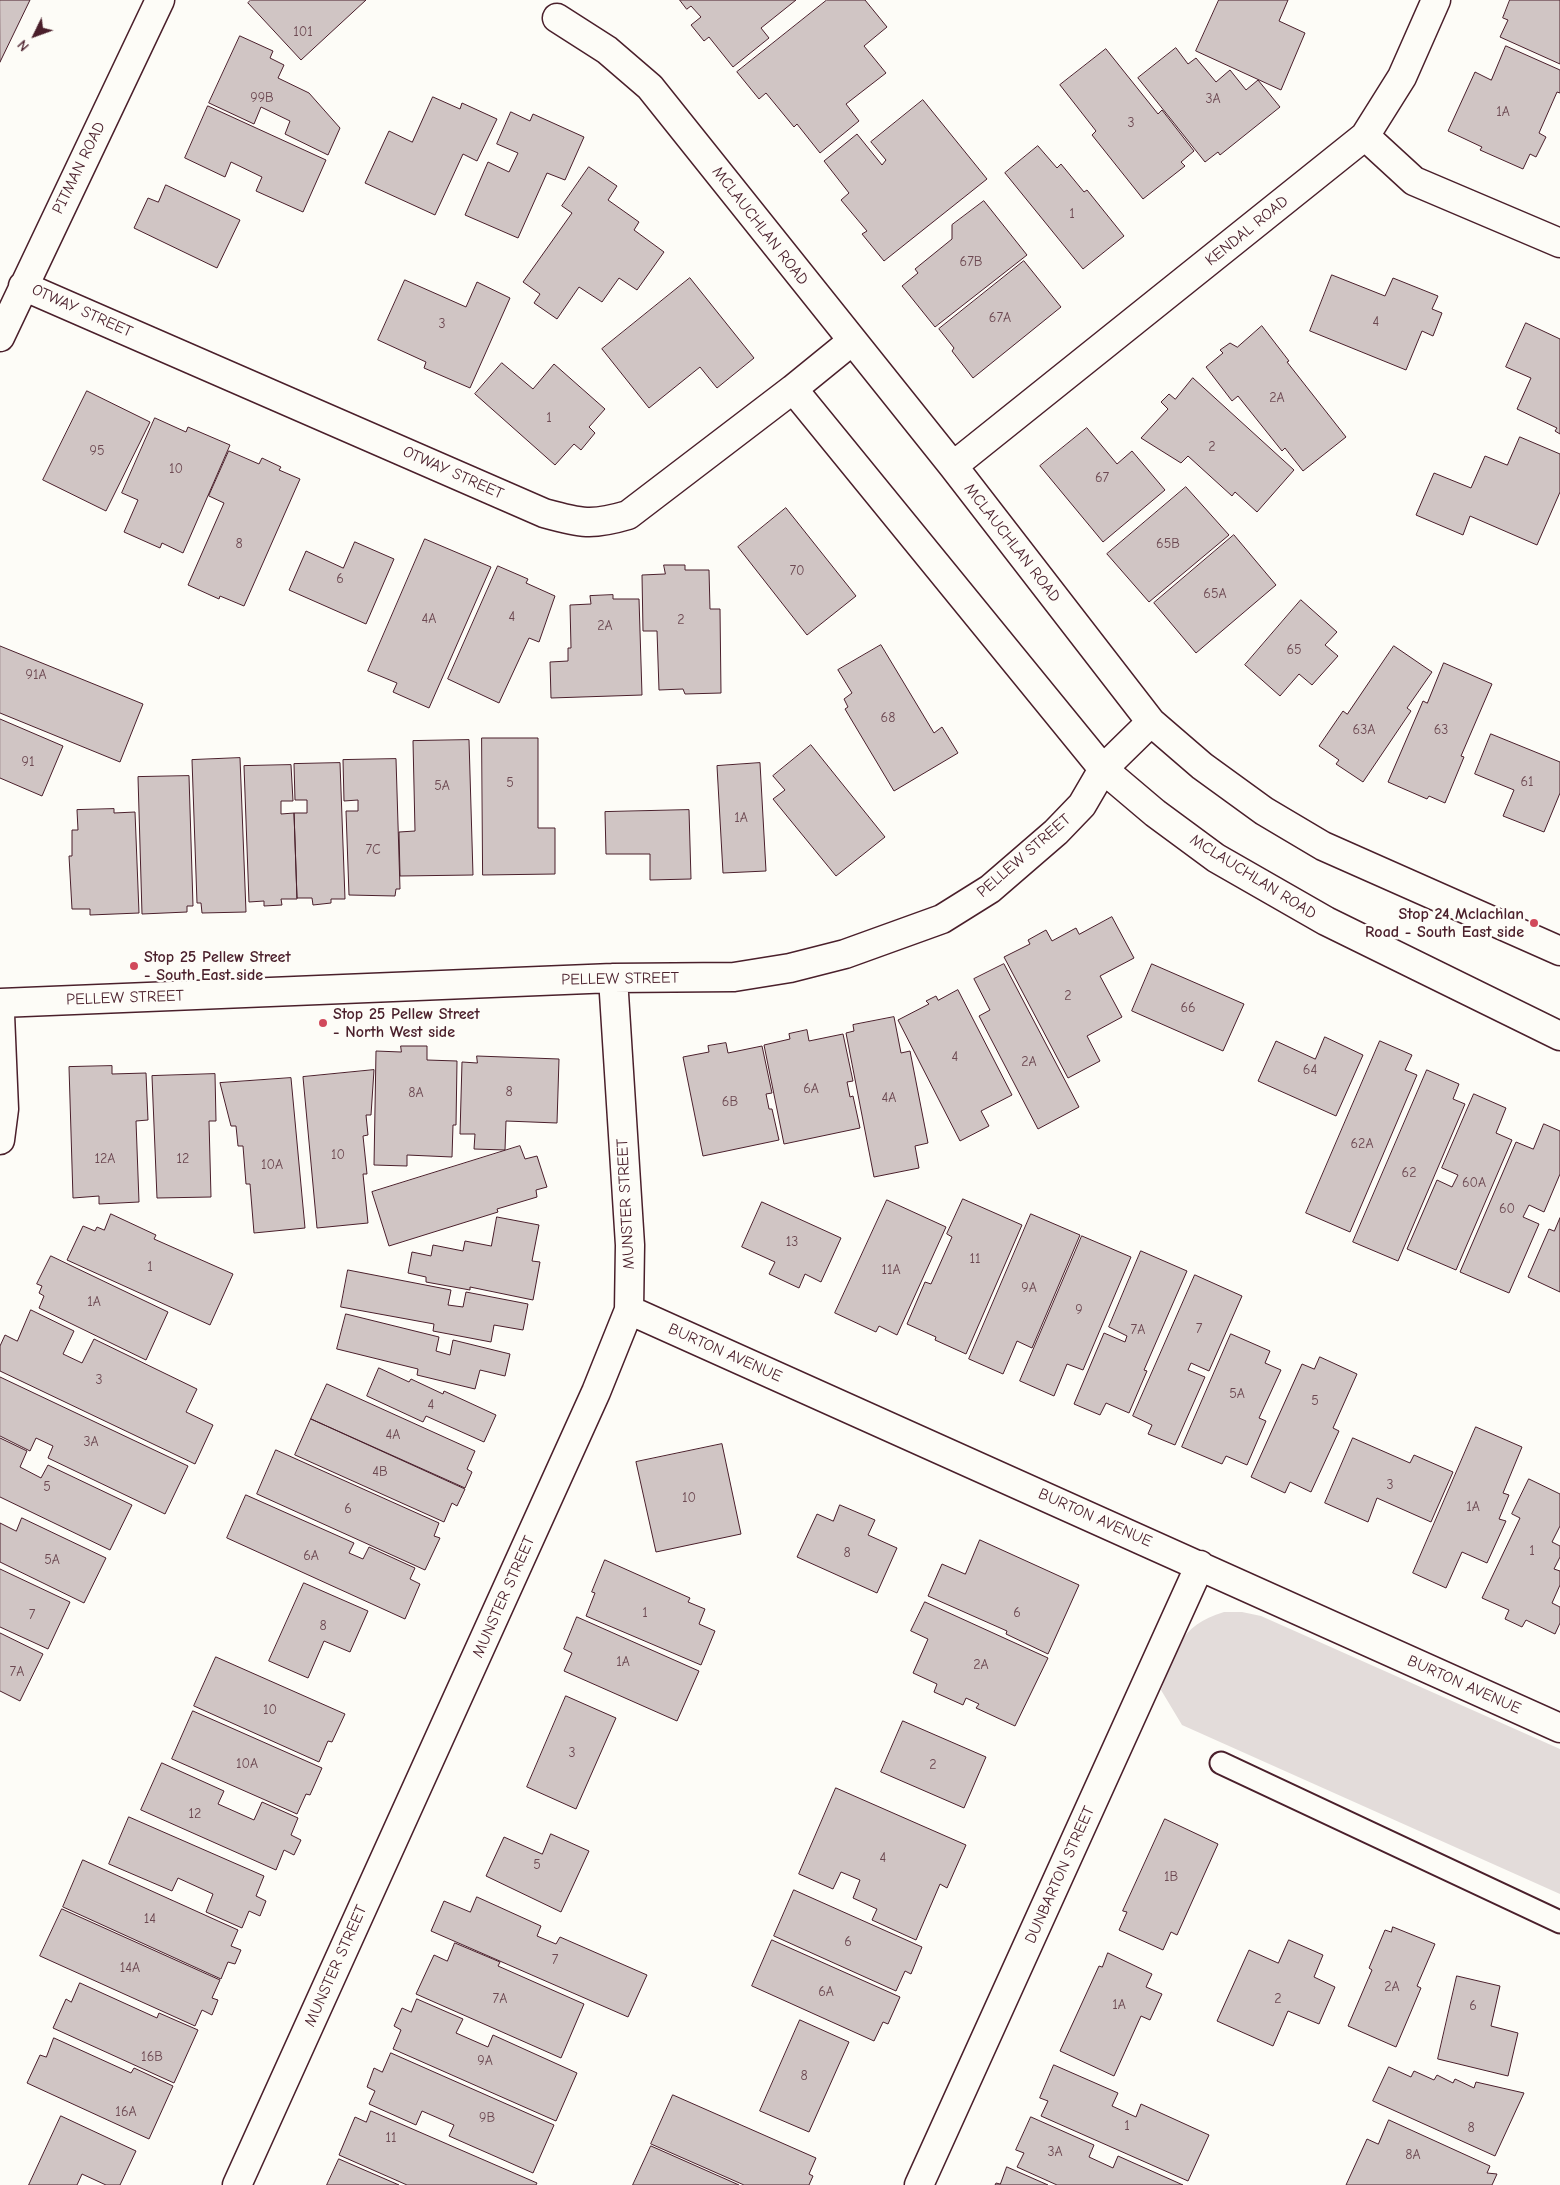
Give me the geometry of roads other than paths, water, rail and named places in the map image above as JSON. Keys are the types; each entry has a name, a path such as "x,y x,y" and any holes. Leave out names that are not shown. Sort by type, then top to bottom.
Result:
{"street":[{"name":"PITMAN ROAD","path":"0,337 160,0"},
{"name":"KENDAL ROAD","path":"953,466 1365,136 1402,77 1436,0"},
{"name":"MCLAUCHLAN ROAD","path":"557,18 607,50 650,87 953,466 1151,722 1202,766 1264,811 1323,846 1560,951"},
{"path":"1365,136 1414,181 1560,244"},
{"name":"OTWAY STREET","path":"23,286 544,514 583,524 607,522 628,515 793,390 852,341"},
{"name":"MCLAUCHLAN ROAD","path":"793,390 1103,769 1155,813 1216,858 1326,922 1560,1036"},
{"name":"PELLEW STREET","path":"0,1003 613,978 734,977 790,968 845,954 942,919 990,889 1056,832 1082,804 1103,769 1151,722"},
{"name":"MUNSTER STREET","path":"237,2185 596,1392 629,1310 630,1245 613,978"},
{"path":"0,1014 4,1109 0,1140"},
{"name":"BURTON AVENUE","path":"629,1310 1560,1728"},
{"name":"DUNBARTON STREET","path":"919,2185 1200,1565"}],"lane":[{"path":"1221,1763 1560,1922"}],"place":[{"name":"Stop 24 Mclachlan Road - South East side","path":"1534,923"},
{"name":"Stop 25 Pellew Street - South East side","path":"134,966"},
{"name":"Stop 25 Pellew Street - North West side","path":"323,1023"}]}
